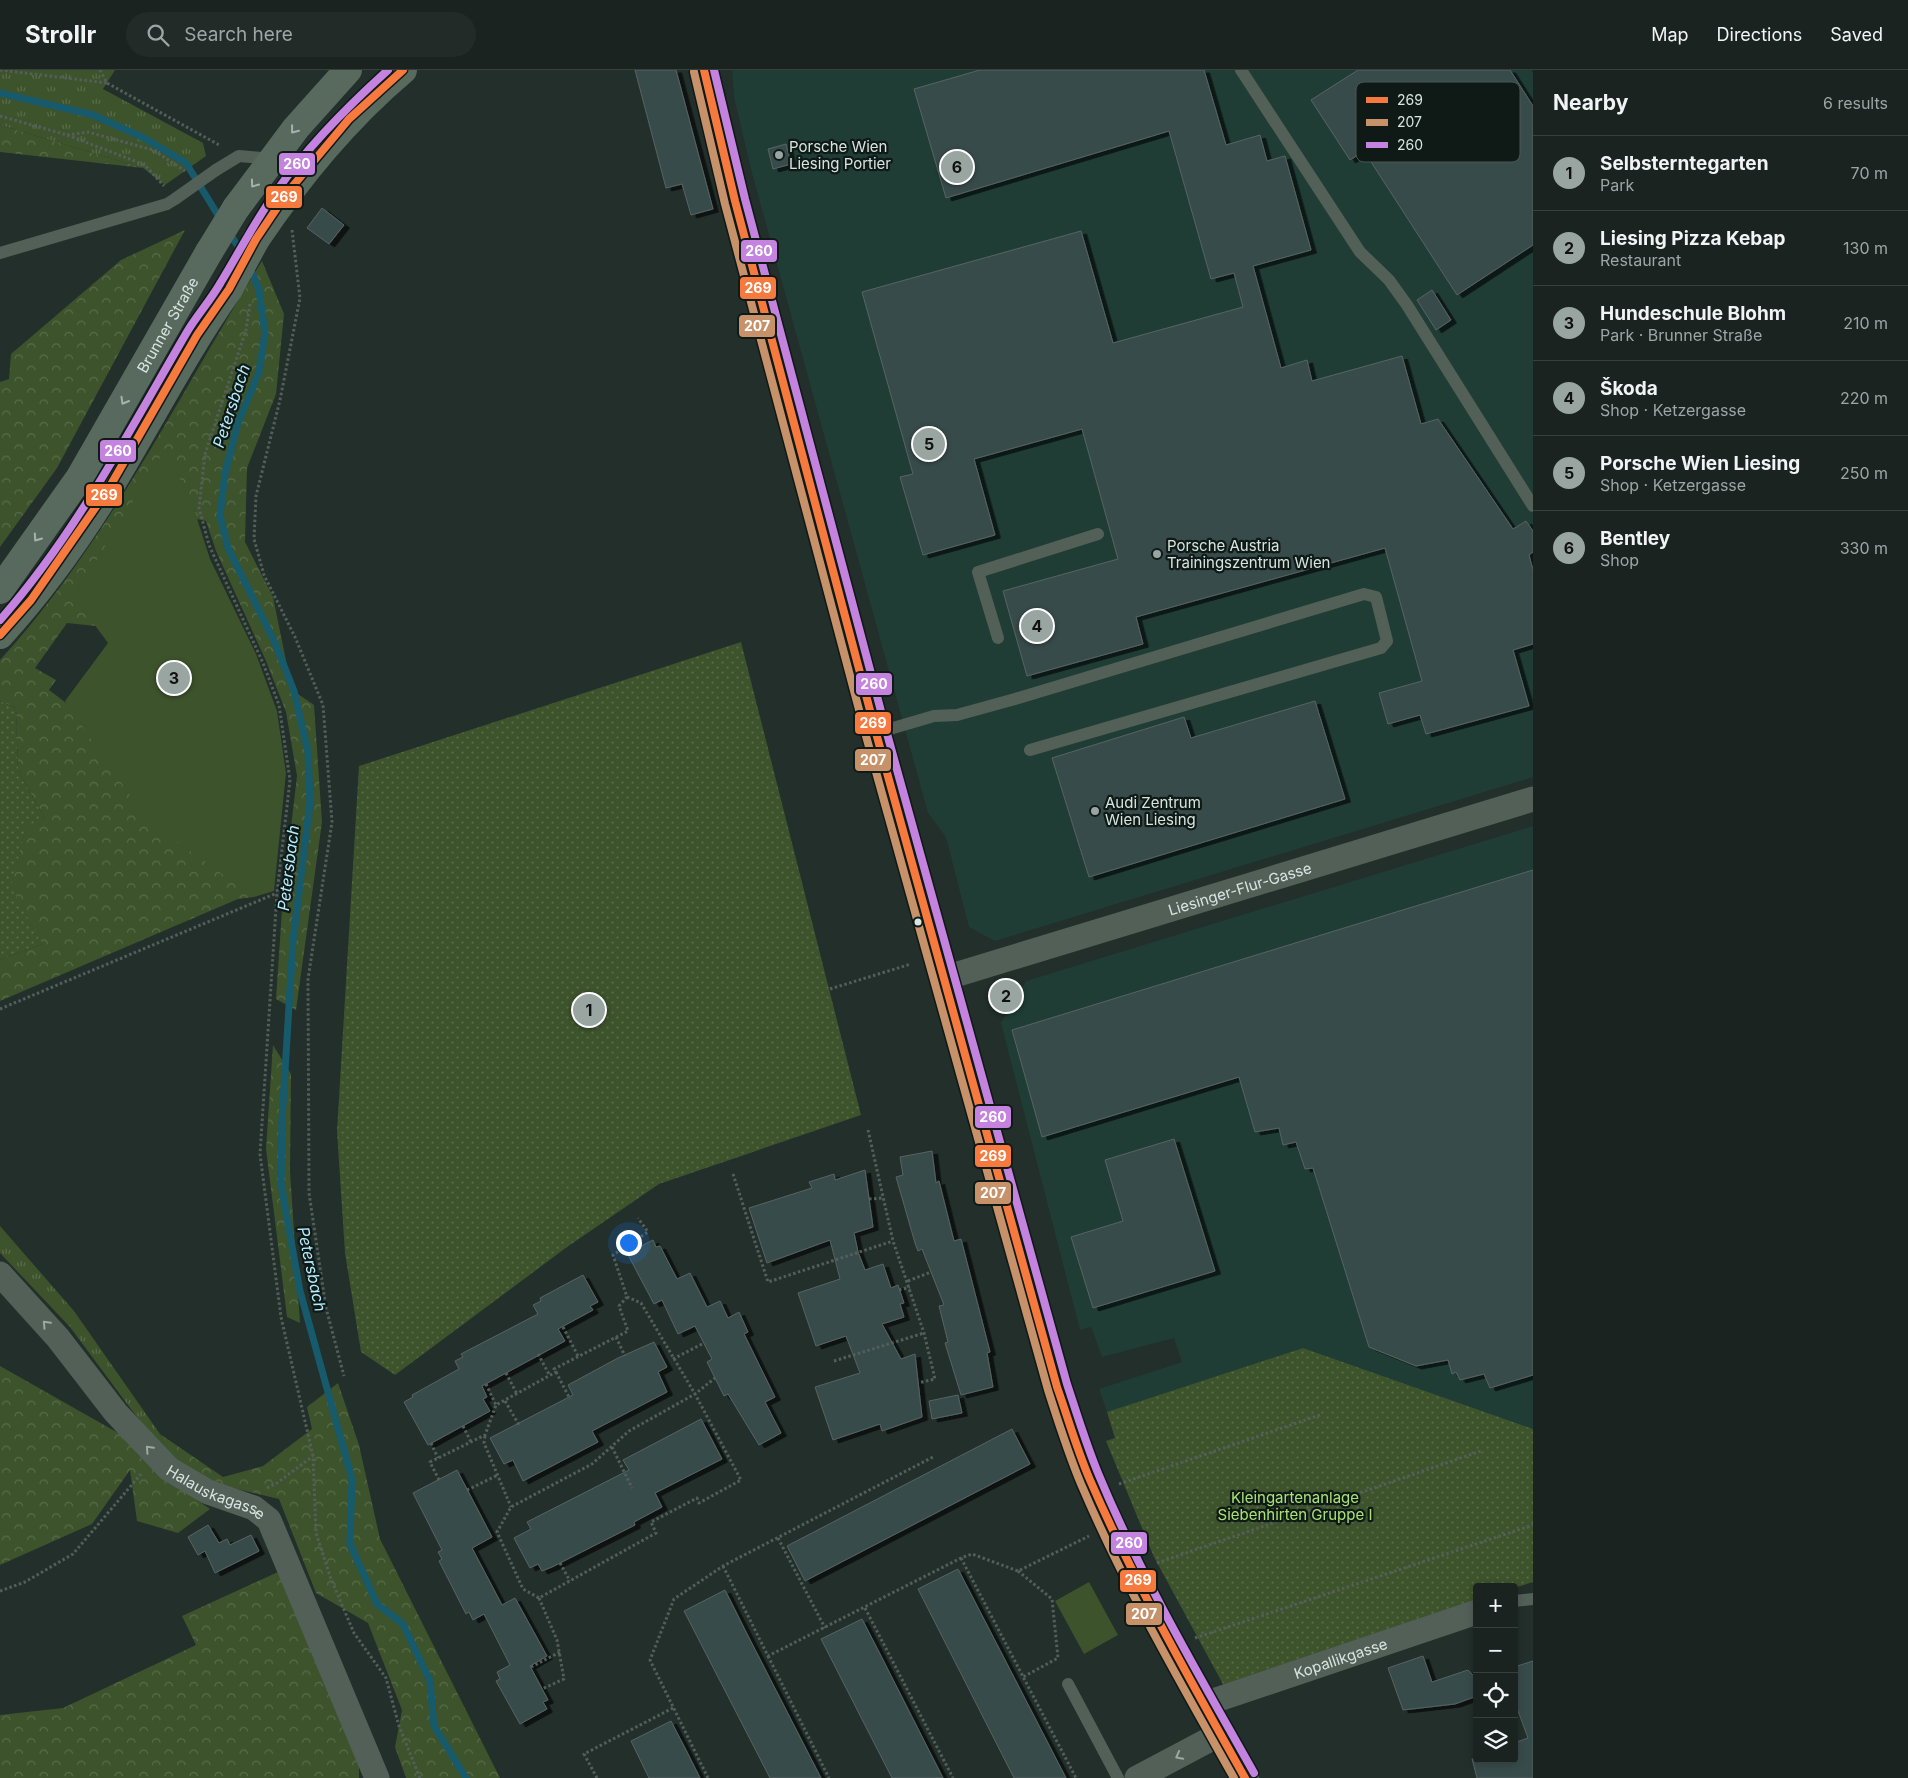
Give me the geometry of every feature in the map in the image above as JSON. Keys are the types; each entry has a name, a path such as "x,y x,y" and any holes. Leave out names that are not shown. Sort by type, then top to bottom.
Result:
{"main road":[{"name":"Brunner Straße","path":"0,590 80,477 236,208 272,159 318,102 348,70"},
{"name":"Brunner Straße","path":"0,635 31,600 109,488 197,335 228,289 256,239 287,193 350,119 403,70"},
{"path":"704,70 736,201 876,733 1057,1386 1076,1444 1110,1525 1245,1778"}],"street":[{"name":"Liesinger-Flur-Gasse","path":"945,978 1533,798"},
{"name":"Halauskagasse","path":"0,1274 58,1338 116,1413 160,1461 169,1469 208,1492 254,1508 269,1520 377,1778"},
{"name":"Kopallikgasse","path":"1204,1704 1473,1613"},
{"path":"1137,1778 1220,1734"}],"lane":[{"path":"1241,70 1360,252 1389,280 1407,305 1533,506"},
{"path":"0,253 167,204 239,156 272,159"},
{"path":"998,638 978,572 1098,534"},
{"path":"876,733 934,716 957,715 1015,699 1364,594 1376,597 1387,641 1381,648 1030,750"},
{"path":"1518,1601 1533,1599"},
{"path":"1068,1684 1118,1778"}],"path":[{"path":"0,70 107,83 239,156"},
{"path":"100,70 107,83"},
{"path":"0,116 67,135 145,165 175,199"},
{"path":"67,135 88,132 153,150 182,167"},
{"path":"287,193 300,298 280,400 256,496 254,539 264,575 295,637 323,705 332,822 308,979 309,1193 326,1308 344,1376"},
{"path":"250,311 246,330 205,454 199,508 209,545 263,663 279,705 290,780 277,892 260,1154 282,1317 313,1456 316,1532 354,1633 386,1678 399,1726 420,1778"},
{"path":"0,1009 277,892"},
{"path":"830,989 911,964"},
{"path":"868,1130 893,1241 910,1287 935,1379 918,1383"},
{"path":"733,1174 768,1282 893,1241"},
{"path":"869,1199 882,1198"},
{"path":"539,1598 656,1534 651,1522 697,1498 699,1503 741,1480 695,1394 641,1303 627,1297 613,1255 648,1232 638,1218"},
{"path":"908,1281 931,1272"},
{"path":"900,1290 910,1287"},
{"path":"570,1399 554,1369 628,1331 619,1306 627,1297"},
{"path":"563,1327 578,1356"},
{"path":"834,1361 924,1333"},
{"path":"616,1337 625,1356"},
{"path":"674,1359 704,1343"},
{"path":"538,1354 550,1376"},
{"path":"496,1405 556,1372"},
{"path":"506,1373 517,1394"},
{"path":"542,1689 564,1679 558,1640 539,1598 523,1588 497,1532 511,1507 592,1464 628,1431 695,1394 715,1378"},
{"path":"486,1384 496,1405 484,1443 511,1507"},
{"path":"505,1401 519,1425"},
{"path":"1119,1484 1320,1415"},
{"path":"463,1426 471,1442"},
{"path":"439,1480 430,1462 485,1435"},
{"path":"431,1444 438,1458"},
{"path":"612,1447 632,1488"},
{"path":"1154,1564 1481,1451"},
{"path":"246,1505 260,1491 277,1483 313,1456"},
{"path":"708,1778 650,1660 674,1600 723,1566 933,1457"},
{"path":"0,1591 25,1582 73,1554 138,1476 160,1461"},
{"path":"467,1490 498,1474"},
{"path":"1018,1571 1110,1525"},
{"path":"1194,1639 1533,1525"},
{"path":"778,1538 824,1628"},
{"path":"768,1656 972,1554 1018,1571 1052,1599 1058,1658 1023,1676"},
{"path":"961,1558 1076,1778"},
{"path":"560,1563 570,1581"},
{"path":"723,1566 829,1778"},
{"path":"865,1608 953,1778"},
{"path":"531,1668 560,1652"},
{"path":"597,1778 584,1754 673,1708"}],"shaded area":[{"path":"732,70 1531,70 1533,73 1533,777 995,941 969,927 946,837 928,813 752,173 734,97"},
{"path":"1533,826 1533,1429 1303,1348 1107,1412 1099,1389 1182,1362 1174,1338 1102,1357 1091,1327 1080,1330 1001,1023 1026,981"}],"green space":[{"path":"0,70 115,70 103,89 203,143 206,156 165,185 143,168 0,125"},
{"path":"0,125 143,168 0,152"},
{"path":"185,230 57,468 0,547 0,382 9,379 11,354 121,260"},
{"path":"262,261 284,314 276,394 247,468 245,542 273,597 292,690 314,705 322,822 296,1010 276,999 283,895 297,776 286,712 266,661 216,551 206,521 197,519 194,509 84,609 96,626 67,623 35,668 56,680 49,690 233,829 254,897 238,899 0,1001 0,960 42,944 10,887 26,826 44,817 18,771 16,708 0,701 0,660 39,615 75,567 108,517 140,467"},
{"path":"166,448 194,509 210,559 256,654 277,711 286,773 274,891 254,897 147,820 65,701 108,643 74,597"},
{"path":"741,642 861,1115 659,1184 567,1247 395,1375 361,1352 345,1253 337,1131 359,766"},
{"path":"0,701 16,708 18,771 44,817 26,827 11,887 42,944 0,960"},
{"path":"273,1045 291,1074 290,1171 300,1323 287,1317 266,1149"},
{"path":"0,1226 74,1311 160,1434 168,1459 70,1327 0,1253"},
{"name":"Kleingartenanlage Siebenhirten Gruppe I","path":"1303,1348 1533,1429 1533,1582 1518,1587 1518,1583 1473,1583 1473,1602 1224,1686 1154,1557 1106,1441 1115,1438 1107,1412"},
{"path":"0,1366 120,1434 159,1473 210,1509 178,1533 137,1521 130,1470 92,1524 0,1565"},
{"path":"338,1383 359,1445 380,1539 500,1778 406,1778 395,1747 402,1710 368,1623 316,1593 279,1499 216,1484 168,1459 160,1434 223,1477 263,1466 312,1429 307,1407"},
{"path":"278,1572 359,1766 359,1778 0,1778 0,1715 63,1708 196,1645 182,1616"},
{"path":"1089,1582 1118,1635 1084,1654 1055,1601"}],"building":[{"path":"635,70 676,70 713,209 691,215 682,184 666,188"},
{"path":"980,70 1204,70 1226,145 1260,135 1267,161 1285,156 1311,250 1253,266 1281,368 1307,360 1312,381 1402,356 1421,424 1438,419 1513,529 1526,521 1533,531 1533,552 1529,555 1533,570 1533,644 1513,650 1529,706 1426,734 1420,715 1388,724 1379,693 1422,681 1385,548 1136,617 1143,644 1027,676 1003,591 1118,559 1082,429 974,459 995,535 923,555 900,477 913,474 862,292 1081,231 1113,343 1243,307 1234,273 1211,279 1169,131 946,198 914,89"},
{"path":"1358,70 1510,70 1518,82 1356,82 1356,156 1350,160 1311,100"},
{"path":"1520,86 1533,106 1533,245 1457,295 1371,162 1520,162"},
{"name":"Porsche Wien Liesing Portier","path":"786,144 791,164 773,169 768,149"},
{"path":"322,208 344,225 329,244 307,228"},
{"path":"1432,290 1451,320 1436,330 1417,300"},
{"path":"1315,701 1345,799 1089,877 1052,758 1184,717 1191,738"},
{"path":"1533,870 1533,1375 1490,1388 1484,1374 1460,1380 1456,1372 1452,1374 1448,1360 1416,1366 1369,1347 1313,1168 1305,1169 1296,1142 1283,1145 1279,1128 1255,1132 1239,1077 1042,1137 1012,1030"},
{"path":"1174,1139 1215,1271 1093,1308 1071,1237 1123,1221 1105,1160"},
{"path":"932,1151 936,1183 939,1181 954,1241 961,1239 990,1352 987,1353 993,1387 961,1395 945,1343 948,1342 939,1306 944,1305 922,1249 918,1251 915,1243 896,1177 903,1175 900,1157"},
{"path":"865,1170 873,1227 854,1233 858,1252 865,1270 883,1264 891,1288 898,1285 904,1303 900,1304 904,1317 882,1324 901,1359 915,1354 922,1417 882,1431 880,1424 833,1440 815,1387 860,1373 846,1336 816,1346 798,1293 840,1279 830,1240 767,1263 749,1208 812,1188 809,1182 834,1174 835,1180"},
{"path":"653,1240 656,1247 660,1246 677,1279 690,1273 707,1307 720,1301 728,1318 739,1312 748,1332 744,1334 775,1397 765,1402 781,1433 759,1445 728,1394 724,1396 707,1362 712,1359 695,1326 678,1334 662,1300 654,1304 627,1253"},
{"path":"583,1275 598,1302 590,1306 593,1310 558,1329 565,1341 482,1386 487,1397 483,1399 490,1411 428,1445 404,1402 413,1397 412,1395 459,1369 455,1361 463,1357 461,1354 538,1314 533,1305 541,1301 540,1298"},
{"path":"654,1342 667,1367 658,1372 667,1392 592,1431 598,1442 523,1481 513,1460 504,1464 490,1438 573,1395 568,1385 618,1358"},
{"path":"958,1395 962,1413 932,1419 929,1401"},
{"path":"701,1419 722,1459 655,1493 662,1507 634,1522 635,1525 552,1567 542,1571 538,1564 530,1568 514,1538 531,1529 527,1522 629,1470 623,1460"},
{"path":"1012,1429 1030,1464 805,1581 787,1546"},
{"path":"457,1470 492,1537 472,1548 502,1605 515,1598 547,1656 530,1666 548,1700 543,1702 547,1709 520,1724 496,1681 500,1679 497,1672 510,1665 484,1614 473,1620 469,1612 466,1614 439,1561 442,1559 438,1552 442,1550 413,1493"},
{"path":"208,1525 219,1543 227,1539 230,1545 251,1535 259,1551 215,1573 205,1551 198,1555 188,1537"},
{"path":"958,1569 1066,1778 1014,1778 918,1589"},
{"path":"725,1590 821,1778 770,1778 684,1611"},
{"path":"862,1619 943,1778 892,1778 821,1639"},
{"path":"1423,1656 1432,1682 1468,1670 1473,1675 1473,1697 1455,1704 1403,1710 1388,1668"},
{"path":"1533,1661 1533,1778 1477,1778 1473,1763 1518,1763 1518,1742 1528,1738 1518,1711 1518,1666"},
{"path":"671,1721 700,1778 649,1778 631,1741"}],"waterway":[{"name":"Petersbach","path":"0,93 93,115 144,138 186,163 221,220"},
{"name":"Petersbach","path":"228,231 241,251"},
{"name":"Petersbach","path":"249,265 259,290 265,333 259,372 238,423 225,473 220,516 228,548 275,643 294,691 308,752 310,803 293,941 282,1120 281,1184 300,1291 352,1479 350,1544 377,1604 403,1624 430,1681 434,1726 466,1778"}],"transit line":[{"name":"260","path":"0,620 53,553 77,517 187,332 217,289 270,200 330,126 388,70"},
{"name":"269","path":"0,635 31,600 109,488 197,335 229,289 256,239 287,193 349,119 403,70"},
{"name":"269","path":"704,70 735,201 876,733 1057,1387 1085,1469 1125,1556 1245,1778"},
{"name":"260","path":"714,70 745,199 886,730 1067,1384 1094,1462 1133,1550 1192,1662 1254,1773"},
{"name":"207","path":"694,72 725,204 866,736 1048,1390 1076,1472 1115,1559 1153,1633 1234,1778"}],"place":[{"name":"Porsche Wien Liesing Portier","path":"779,155"},
{"name":"Bentley","path":"957,167"},
{"name":"Porsche Wien Liesing","path":"929,444"},
{"name":"Porsche Austria Trainingszentrum Wien","path":"1157,554"},
{"name":"Škoda","path":"1037,626"},
{"name":"Hundeschule Blohm","path":"174,678"},
{"name":"Audi Zentrum Wien Liesing","path":"1095,811"},
{"name":"Liesing Pizza Kebap","path":"1006,996"},
{"name":"Selbsterntegarten","path":"589,1010"}]}
